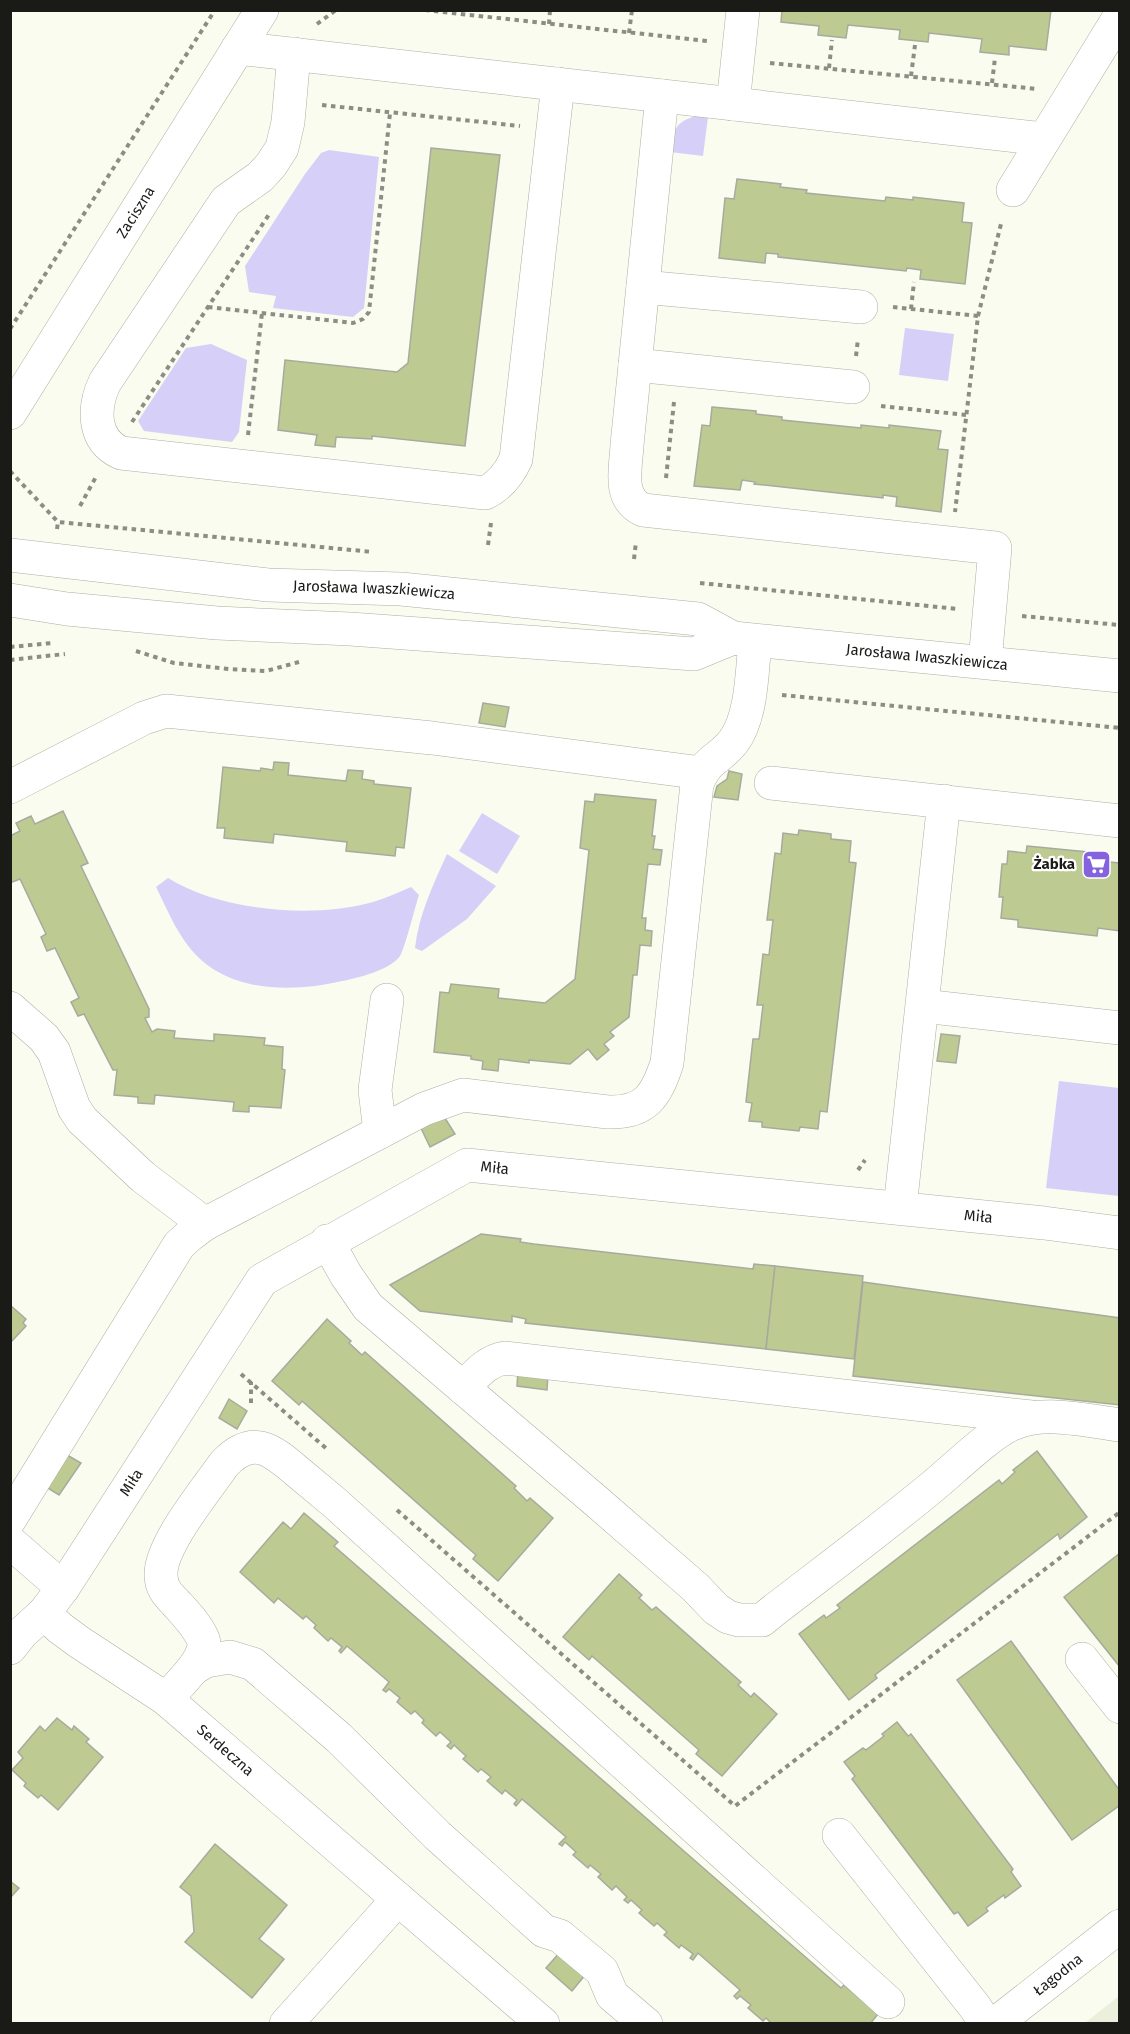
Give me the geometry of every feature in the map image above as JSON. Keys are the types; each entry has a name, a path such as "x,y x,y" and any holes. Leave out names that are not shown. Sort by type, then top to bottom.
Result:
{"street":[{"name":"Zaciszna","path":"10,413 262,10"},
{"path":"733,104 743,10"},
{"path":"1013,190 1119,16"},
{"path":"238,48 1043,139"},
{"path":"294,54 288,122 282,148 260,177 226,201 105,382 98,397 98,426 102,437 113,450 128,454 485,493 495,488 509,473 516,459 558,84"},
{"path":"662,96 635,365 625,488 628,499 634,506 643,510 995,548 985,662"},
{"path":"643,287 861,307"},
{"path":"635,365 864,396"},
{"path":"10,530 20,541 45,560"},
{"name":"Jarosława Iwaszkiewicza","path":"10,555 268,585 401,589 698,619 744,640 1119,676"},
{"name":"Jarosława Iwaszkiewicza","path":"10,600 67,609 217,623 362,630 694,654 744,640"},
{"path":"10,1519 179,1245 205,1224 424,1109 463,1095 608,1112 620,1112 640,1107 648,1100 656,1090 667,1063 695,799 706,765 728,748 741,729 747,710 744,640"},
{"path":"10,787 144,718 166,711 421,737 702,773"},
{"path":"771,783 1119,821"},
{"path":"900,1208 944,801"},
{"path":"380,1132 375,1090 387,1000"},
{"path":"923,1006 1119,1028"},
{"path":"10,1008 49,1044 74,1108 86,1124 143,1177 205,1224"},
{"name":"Miła","path":"54,1600 261,1280 327,1241 467,1165 1044,1223 1119,1233"},
{"path":"327,1241 345,1275 368,1307 686,1579 716,1609 728,1617 739,1620 762,1620 908,1507 994,1436 1014,1423 1035,1418"},
{"path":"463,1389 485,1365 505,1358 1035,1418 1119,1425"},
{"path":"166,1699 194,1668 203,1652 204,1641 193,1623 163,1589 160,1576 161,1564 177,1531 232,1455 241,1449 251,1447 271,1450 334,1503 888,2002"},
{"name":"Serdeczna","path":"10,1542 54,1600 60,1628 166,1699 543,2024"},
{"path":"10,1648 54,1600"},
{"path":"194,1668 206,1660 231,1657 253,1664 339,1737 438,1836 544,1931 560,1936 602,1971 612,1995 646,2024"},
{"path":"1082,1659 1119,1707"},
{"path":"839,1835 986,2024"},
{"path":"286,2024 398,1899"},
{"name":"Łagodna","path":"995,2024 1119,1926"}],"path":[{"path":"10,329 215,10"},
{"path":"425,10 708,41 709,31"},
{"path":"549,24 550,10"},
{"path":"629,33 632,10"},
{"path":"829,68 832,40"},
{"path":"911,76 915,45"},
{"path":"992,83 995,58"},
{"path":"767,62 1047,90"},
{"path":"316,105 520,126"},
{"path":"208,307 353,323 363,319 369,312 390,113"},
{"path":"952,543 978,315 994,247 1013,190"},
{"path":"129,426 275,205"},
{"path":"911,309 914,282"},
{"path":"861,307 870,304 978,315"},
{"path":"248,437 262,313"},
{"path":"666,484 675,393"},
{"path":"864,396 966,415"},
{"path":"10,471 58,522"},
{"path":"80,506 100,471"},
{"path":"1020,615 1119,625"},
{"path":"10,647 58,642"},
{"path":"132,650 174,663 266,671 307,659"},
{"path":"10,660 65,654"},
{"path":"779,695 1119,728"},
{"path":"238,1371 331,1452"},
{"path":"250,1402 251,1382"},
{"path":"392,1505 735,1806 1119,1512"}],"shaded area":[{"path":"696,116 708,117 703,156 670,152 676,129 683,121"},
{"path":"329,150 379,157 364,308 353,317 273,308 276,296 249,292 245,266 305,174 321,153"},
{"path":"905,328 954,334 948,381 899,375"},
{"path":"211,344 247,360 239,432 232,442 144,431 138,421 186,348"},
{"path":"482,813 520,836 497,874 459,851"},
{"path":"447,854 496,886 467,919 422,951 415,948 420,923 427,900"},
{"path":"168,878 189,889 240,905 296,911 349,907 378,900 411,887 419,895 402,952 395,961 373,973 349,980 322,985 280,988 240,981 204,962 179,933 156,887"},
{"path":"1059,1081 1119,1088 1119,1196 1046,1188"},
{"path":"1119,1996 1119,2023 1085,2023"}],"building":[{"path":"782,10 1051,10 1046,50 1009,46 1009,55 980,52 982,39 929,33 928,42 899,39 900,30 848,25 846,38 818,35 819,26 781,22"},
{"path":"431,148 500,155 465,446 372,436 372,439 336,437 335,447 315,445 317,435 278,430 285,360 397,372 408,363"},
{"path":"737,179 781,184 780,187 807,190 806,193 885,201 886,197 913,200 913,197 964,203 962,222 972,223 965,284 920,279 921,270 907,268 906,271 778,257 778,254 766,253 765,263 719,258 725,198 734,199"},
{"path":"712,407 756,411 756,414 782,417 782,420 861,428 861,425 889,428 889,425 941,431 938,449 948,450 941,512 896,506 897,497 883,495 883,498 754,484 755,482 742,480 740,490 694,486 702,425 710,426"},
{"path":"483,703 509,707 505,727 479,723"},
{"path":"274,762 289,763 288,775 346,781 348,770 363,771 362,779 374,781 374,784 411,788 404,848 396,847 395,856 346,851 347,842 274,834 273,843 224,838 225,828 217,828 223,767 273,770"},
{"path":"729,771 742,774 738,800 714,797 717,786 727,779"},
{"path":"595,794 656,800 653,849 662,850 660,865 648,864 642,918 646,918 645,930 652,931 651,946 640,945 637,975 633,975 629,1017 610,1032 614,1036 604,1044 609,1050 597,1060 588,1049 570,1064 529,1060 529,1063 499,1059 498,1071 482,1069 483,1061 471,1059 471,1056 434,1052 440,992 449,993 451,984 499,989 498,998 545,1003 575,979 589,850 580,848 585,801 594,802"},
{"path":"63,811 88,863 81,866 149,1009 149,1017 145,1018 152,1032 157,1029 175,1031 174,1038 214,1041 214,1034 265,1038 264,1045 283,1047 282,1069 285,1070 281,1108 249,1106 249,1112 233,1111 234,1102 155,1095 154,1104 138,1103 138,1097 114,1095 117,1070 113,1070 84,1014 78,1016 71,1002 79,998 55,948 47,951 41,937 46,934 20,879 10,883 10,836 20,831 16,823 31,816 35,824"},
{"path":"799,830 831,834 831,839 851,841 849,862 856,863 827,1112 820,1111 818,1129 800,1127 799,1131 762,1127 762,1122 749,1121 752,1103 746,1102 753,1039 759,1039 763,1005 757,1005 763,954 769,955 773,920 767,920 775,853 781,854 783,833 798,835"},
{"path":"1027,846 1088,852 1087,860 1120,863 1120,931 1098,928 1097,936 1018,927 1018,920 1001,918 1003,897 999,897 1002,864 1007,864 1008,851 1026,853"},
{"path":"941,1034 960,1036 956,1063 937,1061"},
{"path":"443,1115 455,1134 430,1147 420,1126"},
{"path":"481,1234 521,1239 520,1242 534,1244 753,1269 754,1264 775,1266 766,1349 525,1323 526,1319 512,1316 512,1322 420,1311 390,1285"},
{"path":"775,1266 863,1276 854,1359 766,1349"},
{"path":"863,1282 1120,1318 1120,1405 853,1376"},
{"path":"10,1305 26,1319 23,1323 26,1326 10,1343"},
{"path":"327,1319 351,1341 349,1343 362,1355 365,1352 516,1486 514,1488 527,1501 530,1498 553,1518 498,1581 473,1559 476,1555 302,1401 299,1405 272,1381"},
{"path":"518,1370 548,1374 547,1390 517,1386"},
{"path":"229,1399 247,1411 237,1429 219,1418"},
{"path":"1037,1451 1087,1517 1060,1539 1058,1534 875,1675 877,1678 849,1700 799,1634 824,1615 826,1618 840,1608 837,1605 999,1480 1002,1484 1015,1472 1013,1470"},
{"path":"67,1455 81,1463 59,1495 46,1487"},
{"path":"304,1513 338,1542 334,1546 841,1988 844,1985 878,2014 870,2024 772,2024 766,2018 763,2021 748,2008 751,2005 740,1996 737,1999 734,1996 740,1990 698,1953 693,1960 690,1958 693,1954 681,1945 679,1948 664,1935 667,1932 657,1923 654,1926 639,1913 642,1910 631,1900 628,1903 624,1900 627,1897 616,1886 612,1890 598,1877 601,1874 590,1865 588,1868 573,1855 576,1852 565,1842 562,1846 559,1844 566,1837 522,1799 516,1806 514,1804 517,1800 505,1790 502,1794 487,1781 491,1777 481,1769 478,1772 463,1759 466,1756 454,1745 451,1749 447,1746 451,1742 440,1732 436,1736 422,1723 424,1720 415,1711 411,1714 397,1702 400,1698 389,1689 386,1692 383,1690 389,1682 347,1646 341,1653 339,1651 342,1647 331,1638 328,1641 314,1628 316,1625 306,1616 303,1619 278,1598 274,1603 240,1572 283,1522 291,1529"},
{"path":"1120,1553 1120,1667 1064,1597"},
{"path":"619,1574 642,1595 639,1598 652,1610 656,1607 741,1682 738,1685 751,1697 754,1693 777,1714 722,1776 696,1754 699,1750 592,1656 589,1660 563,1637"},
{"path":"1011,1641 1120,1791 1120,1805 1072,1840 957,1680"},
{"path":"57,1718 72,1730 74,1726 89,1739 86,1742 103,1757 58,1810 41,1795 38,1798 24,1786 26,1783 12,1770 23,1758 18,1752 40,1726 45,1731"},
{"path":"897,1722 908,1736 911,1734 1013,1869 1011,1872 1021,1886 986,1908 988,1911 968,1926 958,1912 954,1914 852,1779 855,1776 844,1762 863,1748 866,1750"},
{"path":"215,1844 287,1905 259,1939 284,1959 252,1998 185,1942 194,1932 191,1896 180,1887"},
{"path":"10,1881 19,1888 10,1898"},
{"path":"561,1951 586,1974 572,1991 546,1968"}],"place":[{"name":"Żabka","path":"1096,864"}]}
